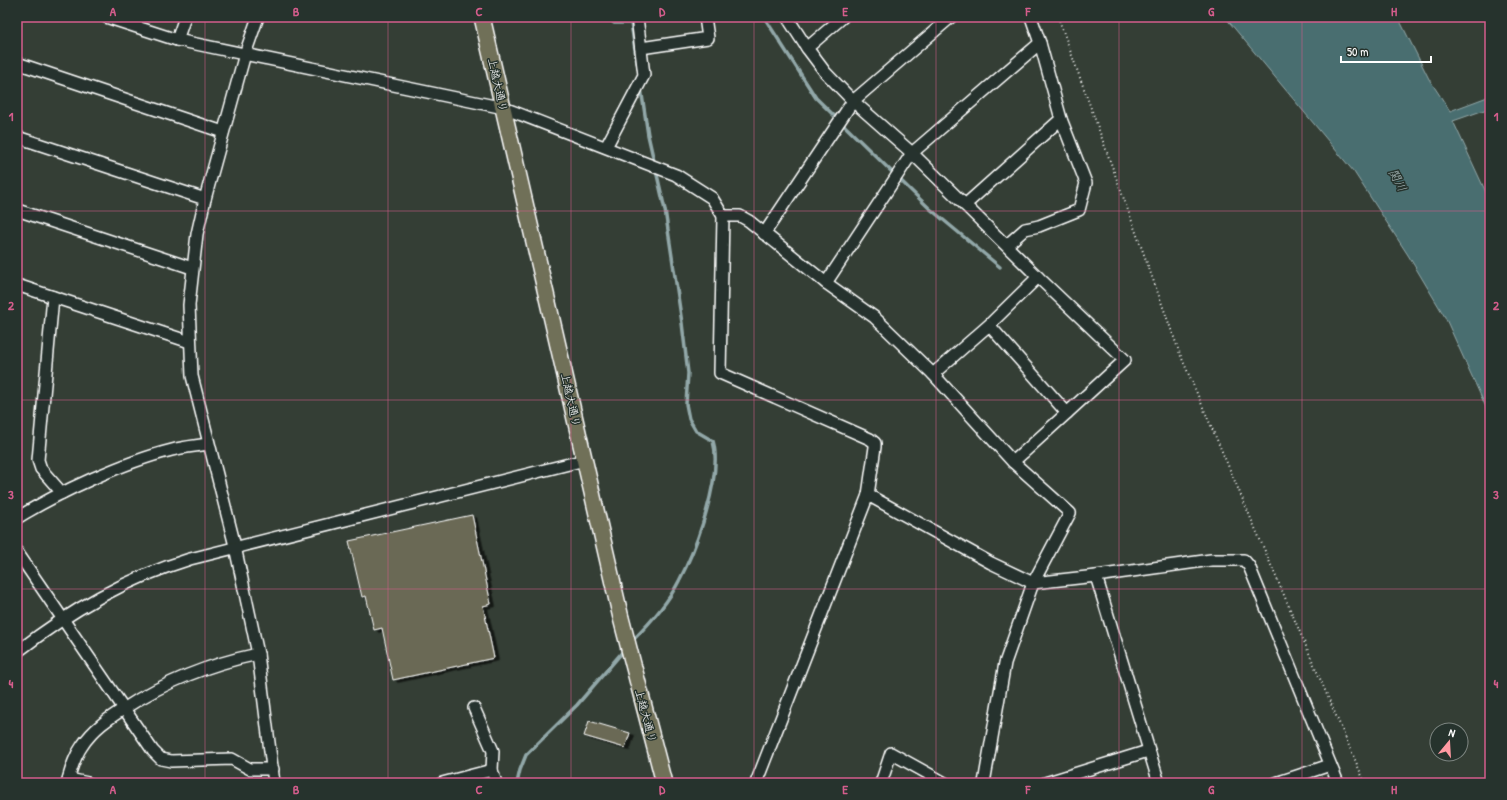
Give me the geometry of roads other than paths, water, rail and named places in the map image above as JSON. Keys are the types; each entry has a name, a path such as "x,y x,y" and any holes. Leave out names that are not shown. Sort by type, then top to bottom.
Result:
{"main road":[{"name":"上越大通り","path":"482,17 585,460 620,618 664,783"}],"street":[{"path":"108,17 177,40 504,108 676,174 712,198 723,216 720,373 875,443 868,495 756,783"},
{"path":"177,40 185,17"},
{"path":"258,17 245,54 205,199 192,268 189,305 192,376 235,549 258,654 274,783"},
{"path":"606,147 644,75 637,17"},
{"path":"641,48 708,38 705,17"},
{"path":"787,17 825,72 853,101 912,153 1125,360 1013,462"},
{"path":"807,48 843,17"},
{"path":"764,234 853,101 951,17"},
{"path":"1007,245 1026,229 1039,226 1079,210 1086,183 1061,119 1040,43 1031,17"},
{"path":"826,283 912,153 1040,43"},
{"path":"17,63 224,132"},
{"path":"965,205 1061,119"},
{"path":"17,137 205,199"},
{"path":"17,210 192,268"},
{"path":"723,216 740,216 749,221 826,283 874,317 934,374 1013,462 1070,513 1032,582 1005,663 984,783"},
{"path":"934,374 989,325 1038,277"},
{"path":"17,285 190,342"},
{"path":"53,297 38,460 41,469 62,493"},
{"path":"989,325 1067,413"},
{"path":"17,518 62,493 138,462 172,450 208,444"},
{"path":"17,652 62,619 122,584 157,569 585,460"},
{"path":"868,495 991,563 1032,582 1096,576 1211,560 1244,560 1249,566 1338,783"},
{"path":"17,552 123,709 153,751 161,759 171,761 232,759 250,768 273,769"},
{"path":"1096,576 1148,751 1159,783"},
{"path":"88,783 68,781 72,764 81,746 106,720 171,681 216,665 258,654"},
{"path":"474,708 493,751 492,770 496,783"},
{"path":"1045,783 1148,751"},
{"path":"881,783 891,753 945,783"},
{"path":"1276,783 1330,765"},
{"path":"442,783 492,770"}],"water":[{"name":"関川","path":"1225,17 1398,17 1429,79 1450,111 1490,96 1490,108 1453,121 1490,201 1490,416 1445,317 1408,255 1354,172"}],"waterway":[{"path":"607,17 614,23 631,23 637,63"},
{"path":"764,17 816,98 929,208 1000,267"},
{"path":"632,641 664,605 675,589 686,567 706,512 711,492 715,456 713,441 696,431 689,419 686,404 688,373 682,323 665,210 648,135 641,88"},
{"path":"517,783 526,755 577,705 625,649"}]}
